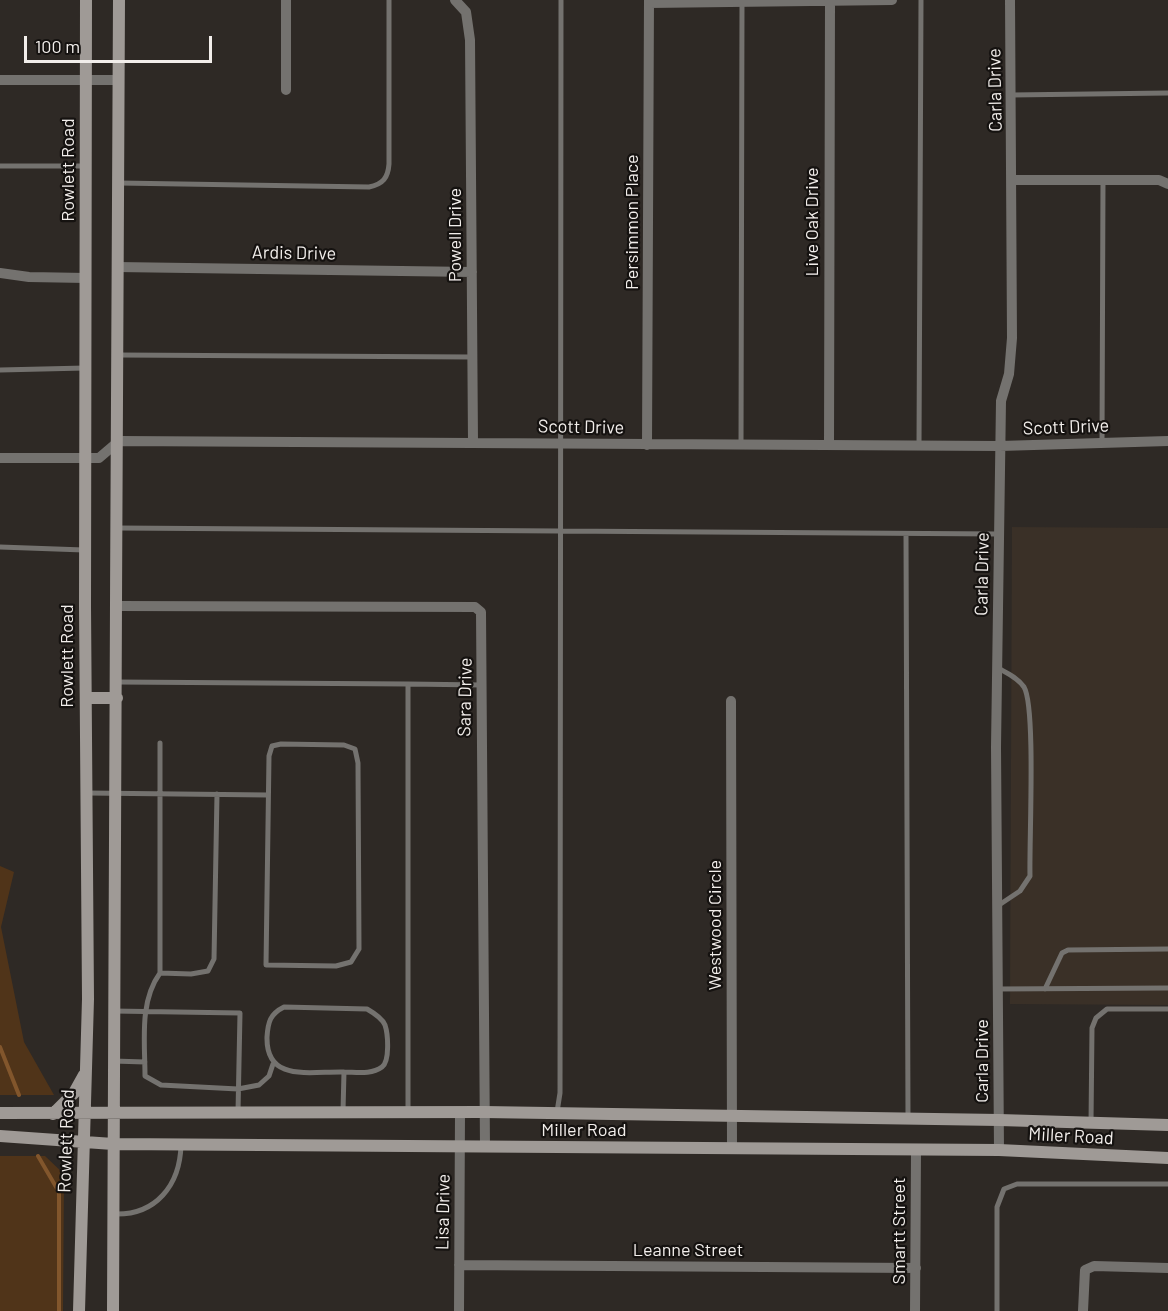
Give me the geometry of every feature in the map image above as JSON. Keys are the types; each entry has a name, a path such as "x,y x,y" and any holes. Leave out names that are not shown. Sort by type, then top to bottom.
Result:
{"main road":[{"name":"Rowlett Road","path":"79,1311 86,1071 86,0"},
{"path":"113,1311 112,1061 118,606 119,0"},
{"path":"86,698 117,698"},
{"path":"53,1114 74,1093 86,1071"},
{"name":"Miller Road","path":"0,1113 484,1112 908,1118 1168,1125"},
{"name":"Miller Road","path":"0,1136 113,1144 916,1152 999,1150 1168,1158"}],"street":[{"path":"286,0 286,90"},
{"name":"Powell Drive","path":"455,0 466,12 468,27 472,135 473,442"},
{"path":"649,1 892,0"},
{"name":"Carla Drive","path":"999,1150 997,668 1001,401 1009,374 1012,338 1013,180 1010,0"},
{"name":"Persimmon Place","path":"647,445 649,1"},
{"name":"Live Oak Drive","path":"829,444 830,1"},
{"path":"0,80 119,80"},
{"path":"1013,180 1163,182"},
{"name":"Ardis Drive","path":"117,267 472,272"},
{"path":"0,273 29,277 86,278"},
{"path":"0,458 86,460 99,458 119,441"},
{"name":"Scott Drive","path":"119,441 1000,446 1168,441"},
{"name":"Sara Drive","path":"118,606 475,607 481,612 484,1147"},
{"name":"Westwood Circle","path":"731,701 732,1149"},
{"name":"Lisa Drive","path":"459,1311 460,1113"},
{"name":"Smartt Street","path":"915,1311 916,1152"},
{"name":"Leanne Street","path":"459,1265 916,1268"},
{"path":"1083,1311 1085,1270 1094,1266 1168,1268"}],"lane":[{"path":"119,183 369,187 384,180 388,174 389,164 389,0"},
{"path":"557,1113 560,1092 561,0"},
{"path":"919,445 921,0"},
{"path":"741,445 742,1"},
{"path":"1011,95 1168,93"},
{"path":"0,166 86,166"},
{"path":"1102,443 1103,180"},
{"path":"118,355 472,357"},
{"path":"0,370 87,368"},
{"path":"118,528 561,533 999,534"},
{"path":"906,534 908,1118"},
{"path":"0,547 85,550"},
{"path":"997,668 1024,687 1029,699 1030,876 1020,891 997,906"},
{"path":"117,682 482,685"},
{"path":"408,684 408,1113"},
{"path":"160,743 160,973 152,985 146,1011 145,1076 161,1085 238,1089 260,1085 269,1076 273,1064"},
{"path":"344,745 355,749 358,763 359,949 351,962 336,966 266,965 268,795 269,756 272,746 344,745"},
{"path":"86,793 268,795"},
{"path":"160,973 208,971 214,959 217,794"},
{"path":"1045,989 1062,953 1068,950 1168,949"},
{"path":"998,989 1168,988"},
{"path":"284,1007 368,1009 384,1024 387,1033 386,1061 382,1067 369,1072 344,1072 284,1070 273,1064 267,1052 268,1023 274,1012 284,1007"},
{"path":"1091,1123 1092,1028 1096,1018 1107,1009 1168,1009"},
{"path":"113,1011 240,1013 238,1112"},
{"path":"112,1061 145,1062"},
{"path":"343,1112 344,1072"},
{"path":"113,1214 136,1212 162,1195 176,1179 181,1163 181,1145"},
{"path":"997,1311 997,1207 1004,1189 1017,1184 1168,1184"}],"shaded area":[{"path":"1012,527 1168,528 1168,1005 1010,1004"},
{"path":"0,866 14,872 1,927 24,1042 54,1095 0,1095"},
{"path":"0,1156 45,1156 64,1174 63,1311 0,1311"}],"waterway":[{"path":"0,1047 19,1095"},
{"path":"38,1156 59,1192 59,1311"}]}
